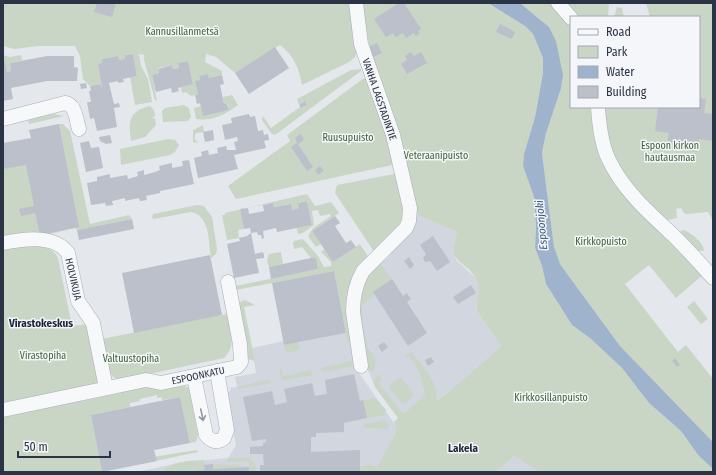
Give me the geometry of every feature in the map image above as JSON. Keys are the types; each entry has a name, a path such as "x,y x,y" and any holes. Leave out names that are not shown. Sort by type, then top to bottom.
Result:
{"street":[{"name":"VANHA LAGSTADINTIE","path":"356,3 361,44 393,135 410,208 409,221 406,228 363,271 358,278 353,312 361,366"},
{"path":"558,3 570,17"},
{"path":"3,119 65,103 74,108 79,128"},
{"path":"598,108 600,133 608,158 624,184 645,210 673,236 713,278"},
{"name":"HOLVIKUJA","path":"3,243 27,239 56,243 68,254 78,302 93,323 106,388"},
{"name":"ESPOONKATU","path":"3,410 146,380 161,383 194,377 237,366 241,362 240,344 228,282"},
{"path":"194,377 206,435 212,440 219,441 224,438 227,430 218,371"}],"shaded area":[{"path":"413,213 457,232 454,243 456,260 478,280 480,292 476,307 477,311 501,346 452,389 410,419 389,406 375,387 365,363 358,312 369,273 390,256"},
{"path":"351,332 359,373 396,426 396,432 376,472 137,472 178,463 228,458 236,445 226,392 231,391 230,388 237,387 235,377 256,373 252,348 284,341 285,345"},
{"path":"514,456 539,472 496,472"}],"green space":[{"name":"Kannusillanmetsä","path":"3,3 350,3 358,49 355,57 349,62 302,85 295,63 285,49 280,45 235,73 216,57 206,54 205,62 222,71 222,75 209,78 208,74 199,76 200,80 196,81 198,94 191,96 186,92 182,93 181,87 193,84 188,61 178,63 179,68 173,69 172,65 158,68 159,73 152,75 157,101 155,100 144,55 139,54 141,66 148,79 152,102 135,105 130,77 137,76 133,54 125,55 125,59 119,60 118,56 102,59 102,63 98,64 102,88 100,84 90,86 83,79 80,56 75,46 38,46 14,49 3,46"},
{"name":"Kirkkosillanpuisto","path":"361,3 488,3 525,26 533,34 543,58 543,73 535,117 524,154 523,166 534,197 536,226 535,248 542,266 546,284 572,325 591,339 622,368 649,403 681,431 698,455 713,469 713,472 539,472 514,456 496,472 360,472 360,467 367,465 373,465 377,468 396,432 394,422 398,418 375,387 374,381 378,374 382,379 379,383 401,412 405,413 425,395 420,373 410,357 404,356 411,352 425,368 433,381 437,394 436,401 501,346 477,311 479,284 477,280 455,256 454,243 457,232 413,213 376,78"},
{"name":"Kirkkopuisto","path":"520,3 551,3 570,23 570,108 592,108 594,138 601,161 622,193 704,274 676,298 649,265 625,284 678,352 686,345 713,379 713,442 620,346 560,264 557,257 554,247 542,153 546,133 553,35 541,20"},
{"path":"566,3 609,3 608,16 579,16"},
{"name":"Espoon kirkon hautausmaa","path":"646,3 713,3 713,221 708,212 686,214 681,208 676,209 677,218 663,221 622,173 606,137 604,108 700,108 700,16 650,16"},
{"path":"617,7 622,8 624,16 614,16"},
{"path":"3,55 10,57 21,55 22,60 10,63 11,71 7,72 5,61 3,62"},
{"path":"361,69 361,71 275,135 272,134 262,120 263,116 271,128 300,107 301,108 307,105 305,101 299,105 297,99 351,70"},
{"name":"Ruusupuisto","path":"364,78 368,80 395,160 392,165 236,199 228,186 290,141 287,135"},
{"path":"232,95 238,105 224,114 213,118 202,120 196,119 194,108 201,106 229,110 228,104 224,104 223,97"},
{"path":"184,105 189,108 191,117 188,121 163,122 162,111 165,108"},
{"path":"150,106 154,110 155,116 153,119 155,118 156,125 145,137 131,141 130,122 134,114 143,108"},
{"path":"54,114 64,116 29,124 28,120"},
{"path":"59,124 63,124 70,131 90,224 129,215 132,219 77,230 75,228 50,234 3,238 3,165 32,160 45,224 77,218"},
{"path":"203,125 204,132 196,133 194,138 198,143 193,142 193,130"},
{"path":"168,139 175,140 179,145 175,152 170,155 121,165 120,149"},
{"path":"394,174 397,176 406,207 403,224 376,251 373,250 335,193 337,185"},
{"path":"307,194 315,206 331,202 339,213 312,231 321,244 316,247 308,236 313,228 331,216 330,214 320,216 318,210 312,211 314,225 303,233 298,234 297,228 312,225 307,201 299,202 299,208 292,210 290,204 274,207 273,203 248,208"},
{"path":"197,205 204,206 212,217 217,249 216,254 211,258 209,238 205,224 197,215 191,212 154,219 152,218 153,214"},
{"path":"241,209 244,229 238,230 239,238 227,240 222,215"},
{"path":"682,230 696,238 702,244 704,251 698,251 681,235 680,232"},
{"path":"303,239 318,256 324,267 331,266 331,262 321,252 325,249 333,262 360,244 370,260 360,270 350,343 348,343 334,271 236,290 236,286 318,269 316,258 311,258 302,247 294,249 294,241"},
{"name":"Virastopiha","path":"33,245 51,250 58,258 72,326 90,324 99,373 98,385 3,404 3,248"},
{"path":"281,252 283,264 269,267 267,261 269,254"},
{"path":"380,264 392,279 373,292 375,295 362,305 363,325 368,349 375,357 376,363 374,370 369,371 361,341 359,316 361,294 364,281"},
{"path":"245,300 255,305 244,307 255,361 248,359 238,303"},
{"path":"694,301 708,319 701,324 687,307"},
{"name":"Valtuustopiha","path":"227,314 232,337 230,348 224,358 149,374 152,387 160,390 184,386 189,388 198,435 196,442 190,443 180,397 162,400 161,397 157,398 157,395 130,403 130,407 91,415 102,472 3,472 3,417 121,393 119,380 114,378 108,369 102,339"},
{"path":"298,342 300,350 286,353 284,345"},
{"path":"352,361 353,366 325,372 320,368"},
{"path":"279,368 281,368 283,376 311,370 312,375 282,381"},
{"path":"398,378 402,378 413,393 413,396 407,402 402,403 390,388 390,385"},
{"path":"270,379 271,383 239,389 237,387"},
{"path":"375,398 386,410 385,415 367,418 363,400"},
{"path":"385,420 389,425 388,429 365,428 363,426 365,424"},
{"path":"197,450 198,452 141,464 140,459"},
{"path":"228,458 249,458 255,463 256,472 249,472 249,461 228,462"},
{"path":"204,460 205,470 163,472 171,465 176,463"},
{"path":"213,464 241,465 241,468 213,469"}],"water":[{"name":"Espoonjoki","path":"488,3 520,3 549,27 556,41 563,75 561,88 546,133 542,153 554,247 560,264 620,346 713,442 713,469 698,455 681,431 649,403 622,368 591,339 572,325 546,284 542,266 535,248 536,226 534,197 523,166 524,154 535,117 543,73 543,58 533,34 525,26"}],"building":[{"path":"97,3 116,3 112,17 94,12"},
{"path":"399,3 404,3 421,29 418,31 420,33 416,36 414,33 406,38 403,33 396,37 393,33 386,37 374,19"},
{"path":"500,24 515,32 512,39 496,32"},
{"path":"377,43 382,53 373,57 368,47"},
{"path":"275,47 289,68 249,94 235,73"},
{"path":"411,52 414,56 421,52 427,63 407,74 401,64 407,60 405,56"},
{"path":"133,54 137,76 123,79 124,82 118,83 118,81 109,83 114,104 119,103 120,107 114,108 117,127 97,131 94,118 90,119 87,102 91,102 89,91 91,91 90,86 100,84 102,88 98,64 102,63 102,59 118,56 119,60 125,59 125,55"},
{"path":"47,56 74,56 74,67 78,68 77,81 47,81 11,88 13,99 3,101 3,62 5,61 7,72 11,71 10,63"},
{"path":"188,61 193,84 178,88 179,91 172,93 171,88 156,92 152,75 159,73 158,69 172,65 173,69 179,68 178,63"},
{"path":"208,74 209,78 222,75 224,84 220,85 224,104 227,104 229,110 203,116 200,103 197,104 195,95 198,94 195,81 200,80 199,76"},
{"path":"86,83 87,88 81,89 80,84"},
{"path":"700,98 706,99 704,113 713,114 713,141 699,139 697,152 666,147 669,133 655,131 658,108 700,108"},
{"path":"305,101 307,105 301,108 299,105"},
{"path":"249,114 250,117 255,116 258,131 263,130 264,135 268,134 269,140 264,141 266,148 234,155 238,169 198,178 194,158 202,156 201,152 208,150 209,155 218,153 217,148 226,146 227,150 236,150 234,142 238,141 237,137 225,140 222,125 232,123 231,118"},
{"path":"59,124 79,227 40,235 35,213 21,216 19,209 34,206 26,165 3,169 3,143 31,138 29,130"},
{"path":"213,130 214,140 205,142 203,132"},
{"path":"301,134 304,140 298,144 313,167 307,171 291,147 297,143 295,138"},
{"path":"110,135 112,143 106,144 100,141 99,137"},
{"path":"89,141 91,148 99,147 103,168 86,172 80,143"},
{"path":"189,160 194,184 160,191 160,193 146,196 147,200 140,201 139,198 125,201 125,198 112,201 113,205 106,206 105,203 91,205 87,183 97,181 97,177 110,174 110,178 127,175 128,179 138,176 137,172 144,170 144,175 160,170 159,166 172,163 172,168 183,166 182,161"},
{"path":"320,166 324,171 318,175 315,170"},
{"path":"307,201 312,225 277,232 276,228 263,231 264,238 262,239 261,235 258,235 257,232 251,233 250,228 244,229 240,209 248,208 249,214 264,211 263,205 273,203 274,207 291,204 292,210 299,208 298,203"},
{"path":"335,216 340,223 335,226 346,243 351,240 356,247 333,262 312,231"},
{"path":"132,219 134,229 79,240 77,230"},
{"path":"251,233 255,254 263,252 264,255 264,258 256,259 259,273 234,278 227,244 240,241 239,238 247,236"},
{"path":"433,236 450,262 437,271 430,261 425,262 423,258 426,254 420,245"},
{"path":"210,255 222,315 134,333 122,273"},
{"path":"409,257 414,265 410,269 404,261"},
{"path":"316,258 318,269 271,279 269,267"},
{"path":"334,271 346,333 284,345 272,283"},
{"path":"392,279 403,296 407,293 411,299 407,302 427,333 408,346 373,292"},
{"path":"471,285 476,293 458,304 453,297"},
{"path":"384,342 388,347 382,352 378,346"},
{"path":"431,357 434,362 428,366 425,360"},
{"path":"675,358 680,365 677,367 672,361"},
{"path":"354,374 360,401 363,400 367,418 344,423 344,432 316,433 316,437 311,437 311,452 360,450 360,472 260,472 260,465 264,465 263,454 250,454 250,447 263,446 266,439 252,441 243,397 272,391 275,405 287,402 284,389 312,383 315,396 327,394 325,380"},
{"path":"180,397 190,443 154,450 157,461 102,472 91,415"},
{"path":"213,464 213,469 249,467 249,472 179,472 205,470 204,465"}],"district":[{"name":"Virastokeskus","path":"41,323"},
{"name":"Lakela","path":"463,448"}],"park label":[{"name":"Veteraanipuisto","path":"436,155"}]}
